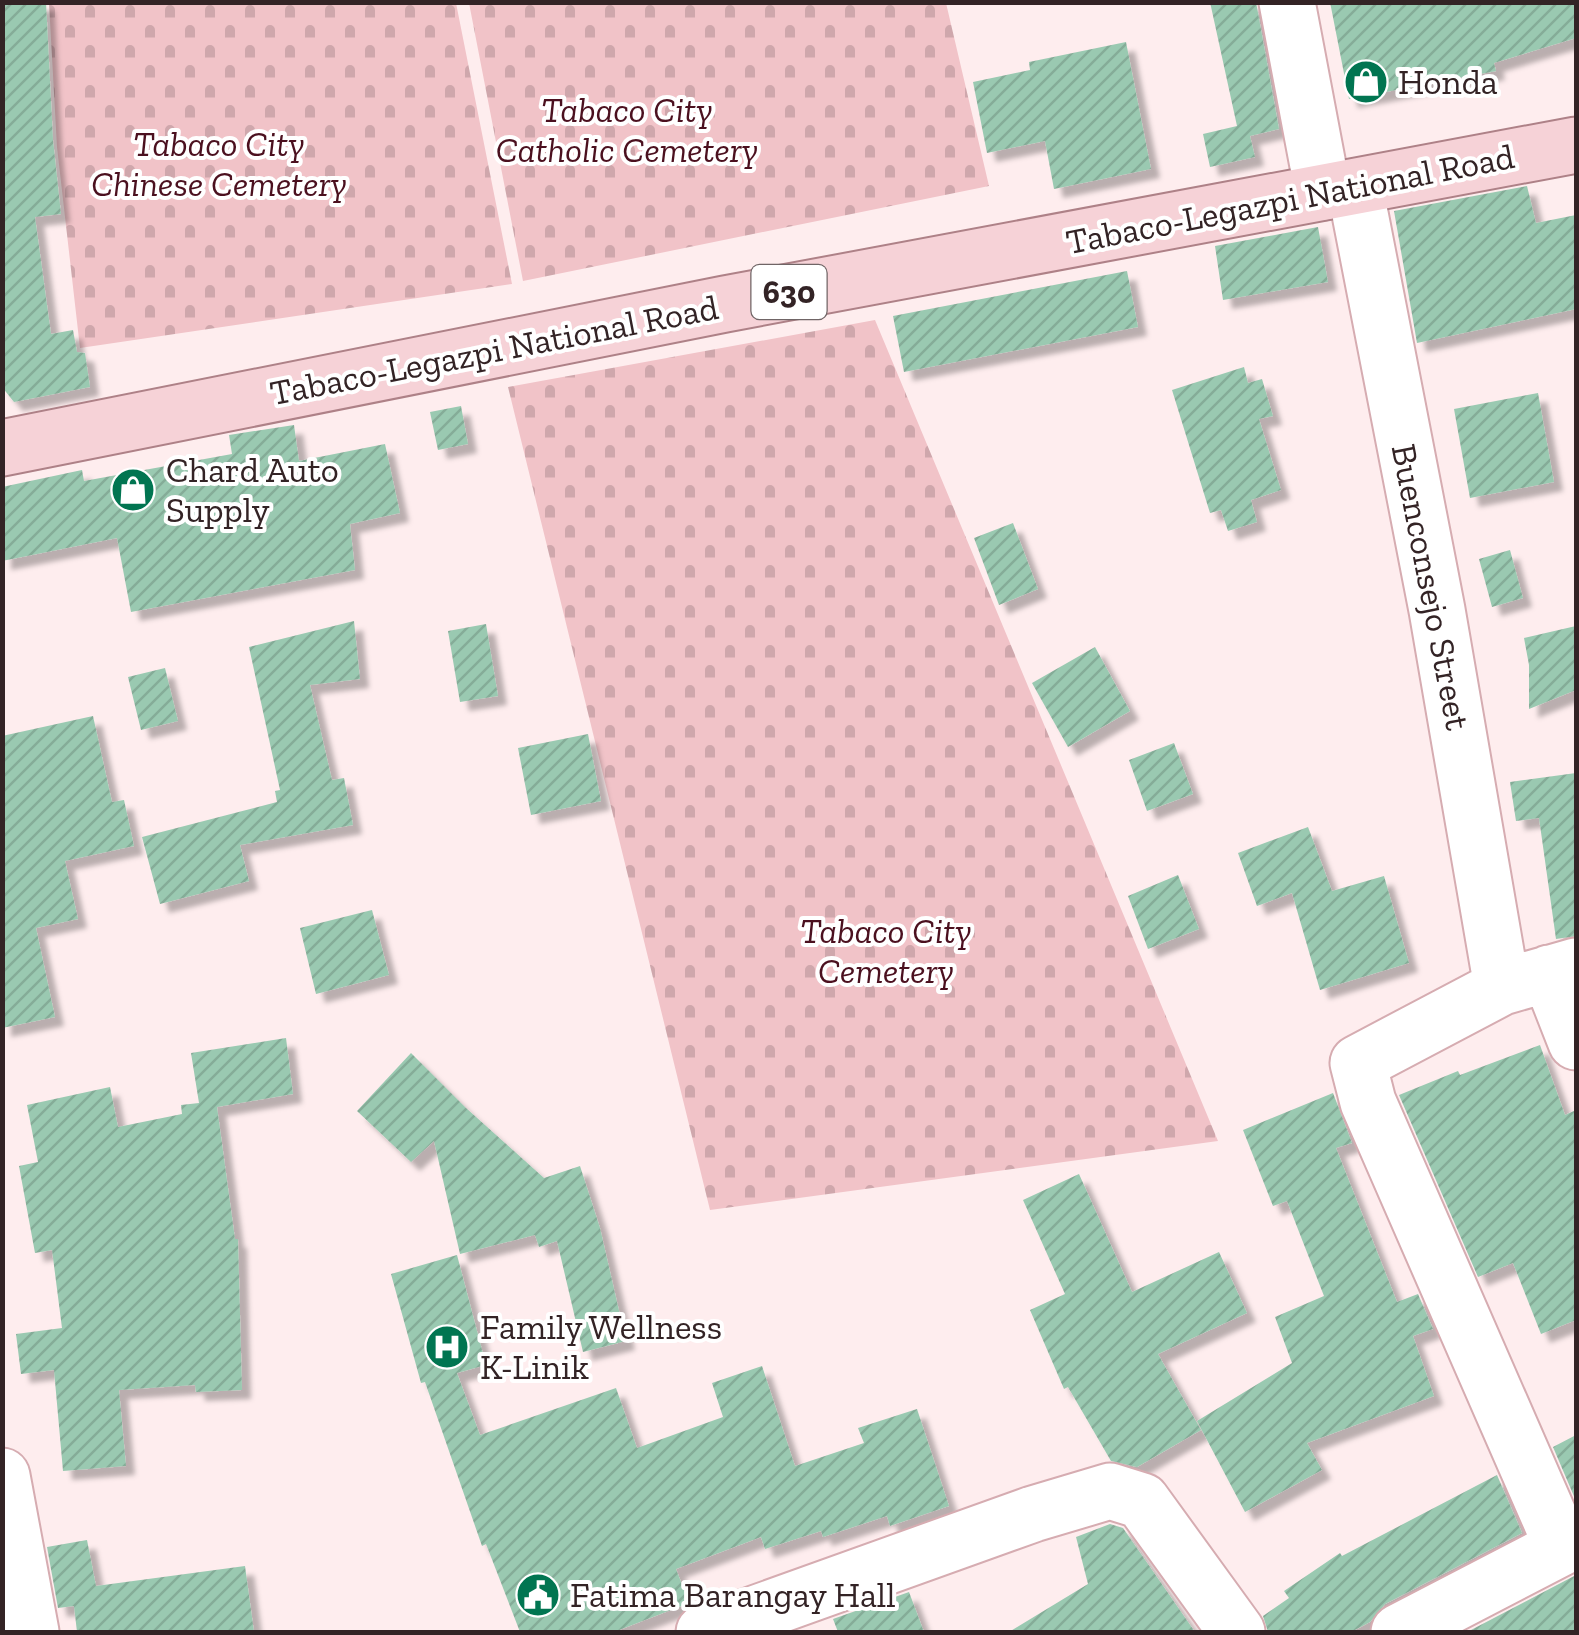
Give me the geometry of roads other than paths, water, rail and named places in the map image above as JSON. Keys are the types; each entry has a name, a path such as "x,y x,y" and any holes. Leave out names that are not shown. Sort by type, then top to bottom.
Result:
{"main road":[{"name":"Tabaco-Legazpi National Road","path":"2,448 725,304 1576,145"}],"street":[{"name":"Buenconsejo Street","path":"1287,2 1339,190 1437,610 1543,976 1576,1042"},
{"path":"1399,1632 1569,1543 1368,1102 1358,1063 1543,976"},
{"path":"2,1476 32,1632"},
{"path":"704,1632 1033,1514 1110,1491 1142,1501 1237,1632"}],"place":[{"name":"Honda","path":"1366,82"},
{"name":"Chard Auto Supply","path":"133,490"},
{"name":"Family Wellness K-Linik","path":"447,1347"},
{"name":"Fatima Barangay Hall","path":"538,1595"}],"park label":[{"name":"Tabaco City Catholic Cemetery","path":"627,130"},
{"name":"Tabaco City Chinese Cemetery","path":"219,164"},
{"name":"Tabaco City Cemetery","path":"886,951"}]}
